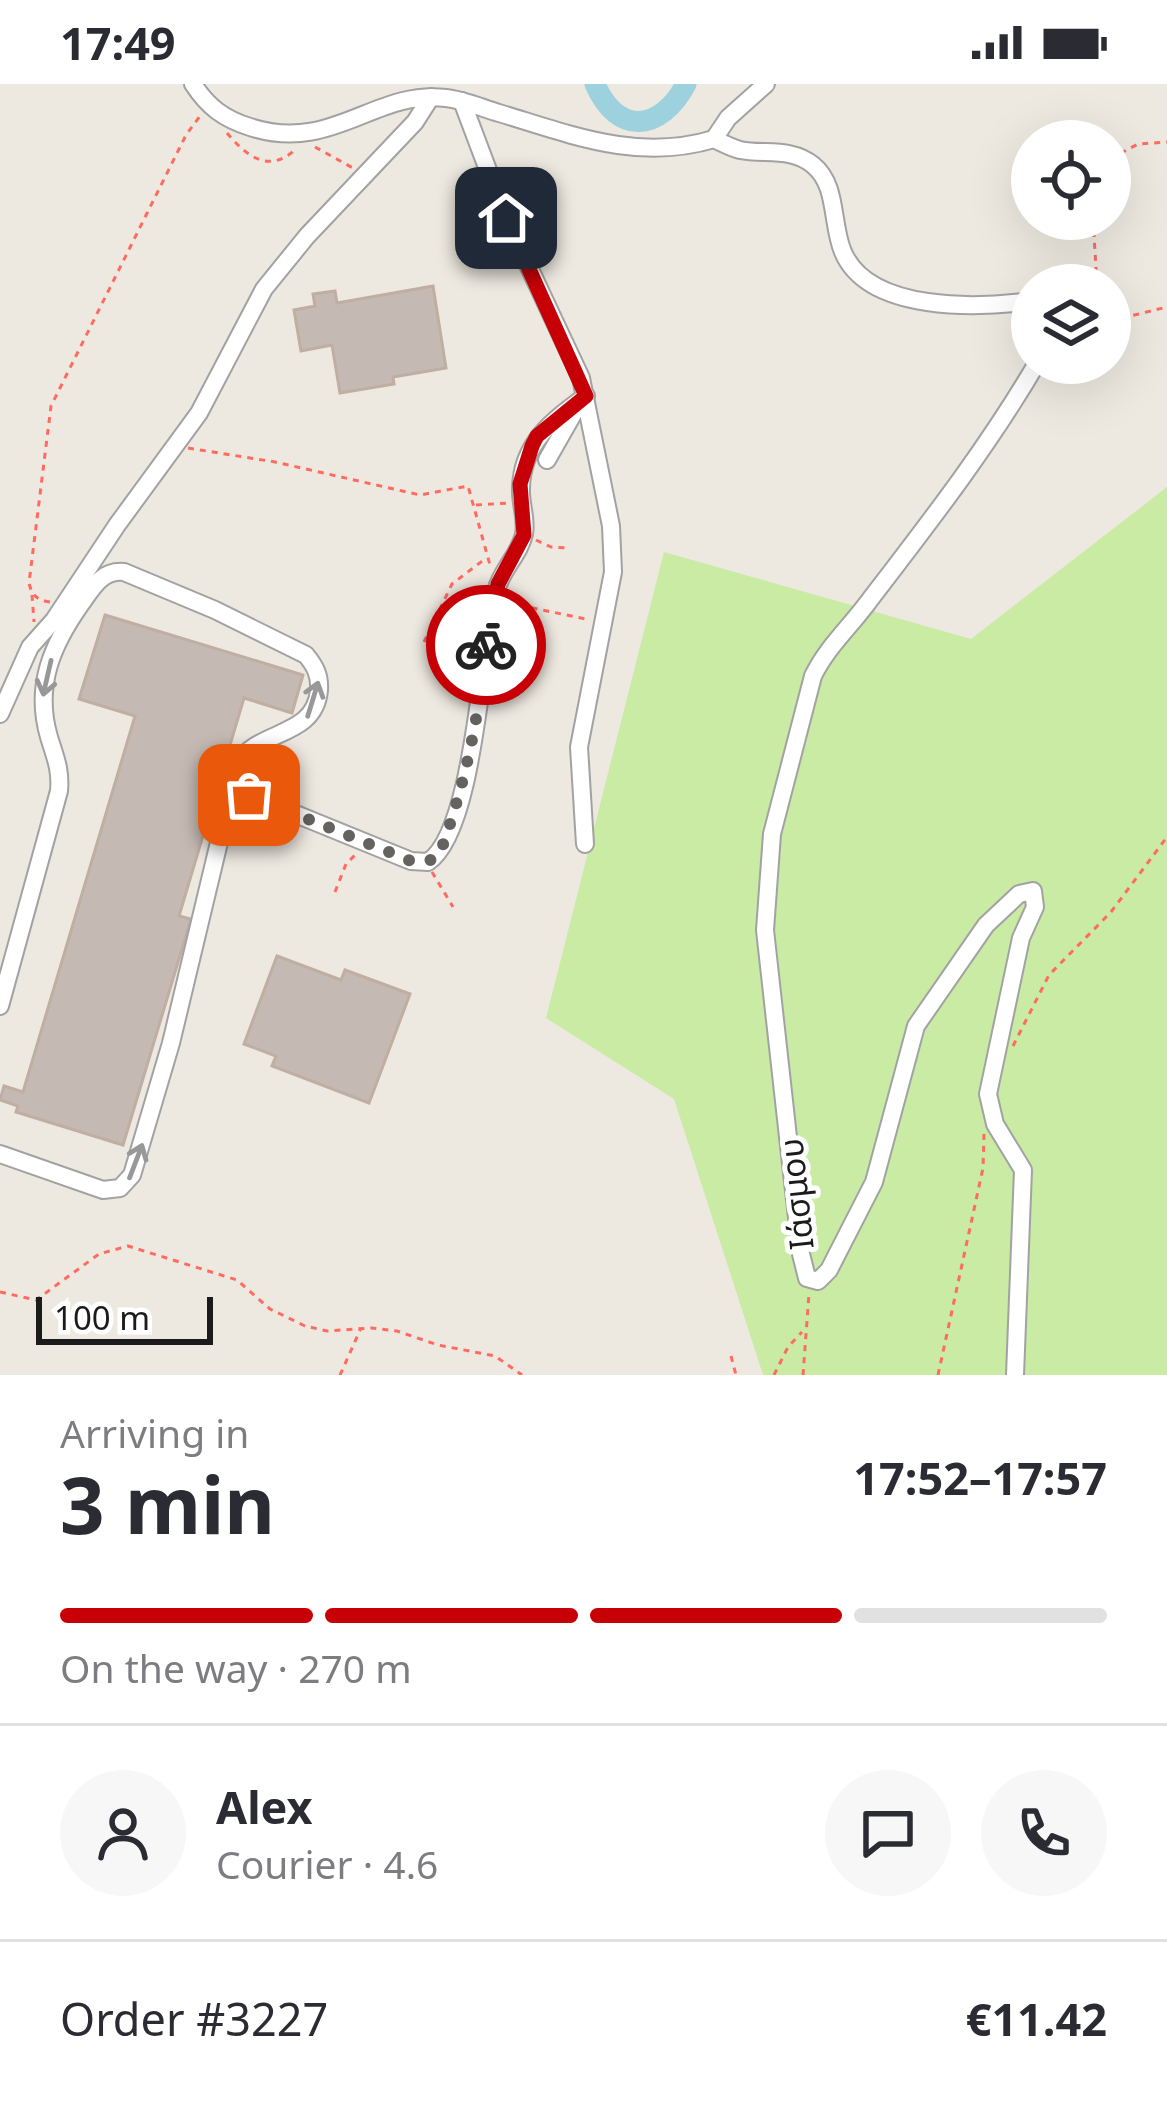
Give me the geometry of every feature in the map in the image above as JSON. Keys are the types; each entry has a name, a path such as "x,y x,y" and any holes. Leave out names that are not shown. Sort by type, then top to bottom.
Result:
{"street":[{"path":"193,84 212,108 254,128 322,132 414,98 431,97 462,101 614,147 664,149 714,139 740,149 791,153 815,166 830,194 844,256 879,286 920,300 970,308 1011,303"},
{"path":"714,139 728,118 766,84"},
{"path":"0,714 17,668 199,413 264,289 415,122 431,97"},
{"path":"462,101 512,232 572,356 615,550 579,747 585,844"},
{"name":"Ιάσμου","path":"995,1124 988,1094 1021,938 1035,907 1033,891 1027,890 986,925 916,1026 874,1182 824,1278 807,1278 764,929 772,834 790,757 804,701 823,655 868,604 973,463 1024,384"},
{"path":"547,460 584,397"},
{"path":"249,795 411,861 428,862 440,853 463,788 496,592 524,530 524,469 537,436 584,397"},
{"path":"0,1006 56,811 60,762 50,741 42,688 54,650 93,586 115,572 189,599 300,650 319,677 318,697 309,716 253,747 238,763 171,1043 133,1174 119,1188 103,1190 0,1154"},
{"path":"995,1124 1013,1149 1024,1182 1015,1375"}],"path":[{"path":"35,641 31,563 51,406 186,135 212,108 227,134 267,164 294,152 307,134 322,155 366,174"},
{"path":"1131,148 1167,142"},
{"path":"1131,316 1167,308"},
{"path":"173,448 275,462 420,495 468,486 496,592 582,619 605,615"},
{"path":"476,505 522,501"},
{"path":"524,530 542,544 568,548"},
{"path":"424,642 452,584 488,557"},
{"path":"32,593 50,602 68,598"},
{"path":"995,1058 1014,1045 1049,975 1111,912 1167,837"},
{"path":"335,892 346,864 370,844"},
{"path":"428,862 453,907"},
{"path":"938,1375 983,1168 984,1134 995,1124"},
{"path":"0,1292 36,1300 99,1254 128,1246 236,1280 270,1309 305,1327 397,1331 496,1356 522,1375"},
{"path":"803,1375 812,1281"},
{"path":"340,1375 361,1328"},
{"path":"774,1375 788,1347 804,1330"},
{"path":"731,1356 736,1375"}],"green space":[{"path":"1167,487 1167,1375 763,1375 674,1099 546,1018 664,552 971,639"}],"building":[{"path":"433,286 446,368 393,377 394,384 340,393 332,345 301,351 294,310 315,306 313,294 335,291 337,303"},
{"path":"105,615 303,675 292,713 244,698 179,916 191,919 123,1145 16,1112 18,1106 0,1100 4,1086 23,1092 135,716 79,699"},
{"path":"277,956 341,980 345,970 410,994 369,1103 272,1066 276,1056 244,1044"}],"waterway":[{"path":"595,84 615,113 640,122 664,111 686,84"}],"way so far":[{"path":"249,795 411,861 433,860 440,853 463,788 486,645"}],"route":[{"path":"486,645 498,584 524,535 520,484 532,446 537,436 586,396 572,356 506,218"}]}
